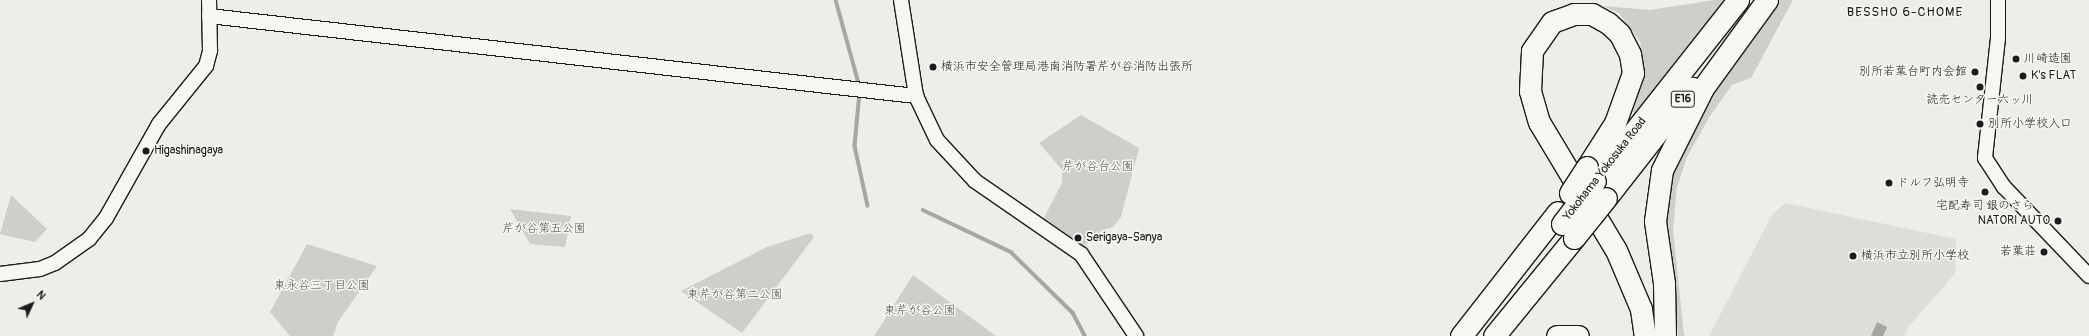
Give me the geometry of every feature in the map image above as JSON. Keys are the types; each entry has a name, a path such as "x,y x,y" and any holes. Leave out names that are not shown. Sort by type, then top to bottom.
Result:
{"highway":[{"path":"1588,0 1553,11 1538,24 1525,44 1521,83 1527,117 1620,281 1635,336"},
{"name":"Yokohama Yokosuka Road","path":"1468,336 1564,225 1738,0"},
{"name":"Yokohama Yokosuka Road","path":"1596,182 1761,0"},
{"path":"1665,336 1664,283 1655,221 1662,170 1704,88 1767,0"},
{"path":"1461,336 1564,225 1596,182 1633,73 1630,54 1612,26 1592,14 1574,14 1552,22 1532,51 1530,91 1539,122 1616,250 1641,309 1645,336"},
{"name":"Yokohama Yokosuka Road","path":"1494,336 1564,225"},
{"path":"1557,336 1578,336"}],"street":[{"path":"0,274 40,269 55,263 88,239 106,218 159,124 206,66 210,51 209,0"},
{"path":"901,0 916,96 927,124 955,164 1081,254 1136,336"},
{"path":"1998,0 1998,38 1985,158 2004,187 2089,276"},
{"path":"209,16 862,92 916,96"}],"shaded area":[{"name":"横浜市立別所小学校","path":"1785,203 1956,239 1955,274 1909,326 1904,336 1709,336 1772,215"},
{"path":"1877,322 1887,327 1883,336 1871,336"}],"green space":[{"path":"1714,0 1726,0 1636,115 1631,110 1641,43 1619,13 1603,6 1650,10"},
{"path":"1778,0 1793,0 1751,78 1732,85 1710,116 1687,157 1677,187 1673,229 1684,336 1678,336 1674,285 1664,249 1663,197 1691,123"},
{"name":"芹が谷台公園","path":"1081,115 1139,148 1121,217 1113,227 1103,230 1084,246 1044,218 1062,183 1062,170 1039,143"},
{"path":"11,195 47,229 35,242 0,234"},
{"name":"芹が谷第五公園","path":"510,209 571,216 565,247 530,244"},
{"name":"東芹が谷第二公園","path":"811,233 814,237 742,333 681,291 767,247"},
{"name":"東永谷三丁目公園","path":"307,244 377,266 338,322 333,336 290,336 270,312"},
{"name":"東芹が谷公園","path":"913,275 996,336 874,336"}],"waterway":[{"path":"836,0 860,87"},
{"path":"860,93 855,146 868,206"},
{"path":"923,210 1011,252 1073,313 1085,336"}],"place":[{"name":"川崎造園","path":"2016,59"},
{"name":"横浜市安全管理局港南消防署芹が谷消防出張所","path":"933,67"},
{"name":"別所若葉台町内会館","path":"1975,72"},
{"name":"K's FLAT","path":"2023,76"},
{"name":"読売センター六ッ川","path":"1980,87"},
{"name":"別所小学校入口","path":"1980,124"},
{"name":"Higashinagaya","path":"146,151"},
{"name":"ドルフ弘明寺","path":"1889,183"},
{"name":"宅配寿司 銀のさら","path":"1985,192"},
{"name":"NATORI AUTO","path":"2058,221"},
{"name":"Serigaya-Sanya","path":"1078,238"},
{"name":"若葉荘","path":"2044,252"},
{"name":"横浜市立別所小学校","path":"1853,256"}],"district":[{"name":"BESSHO 6-CHOME","path":"1905,12"}]}
